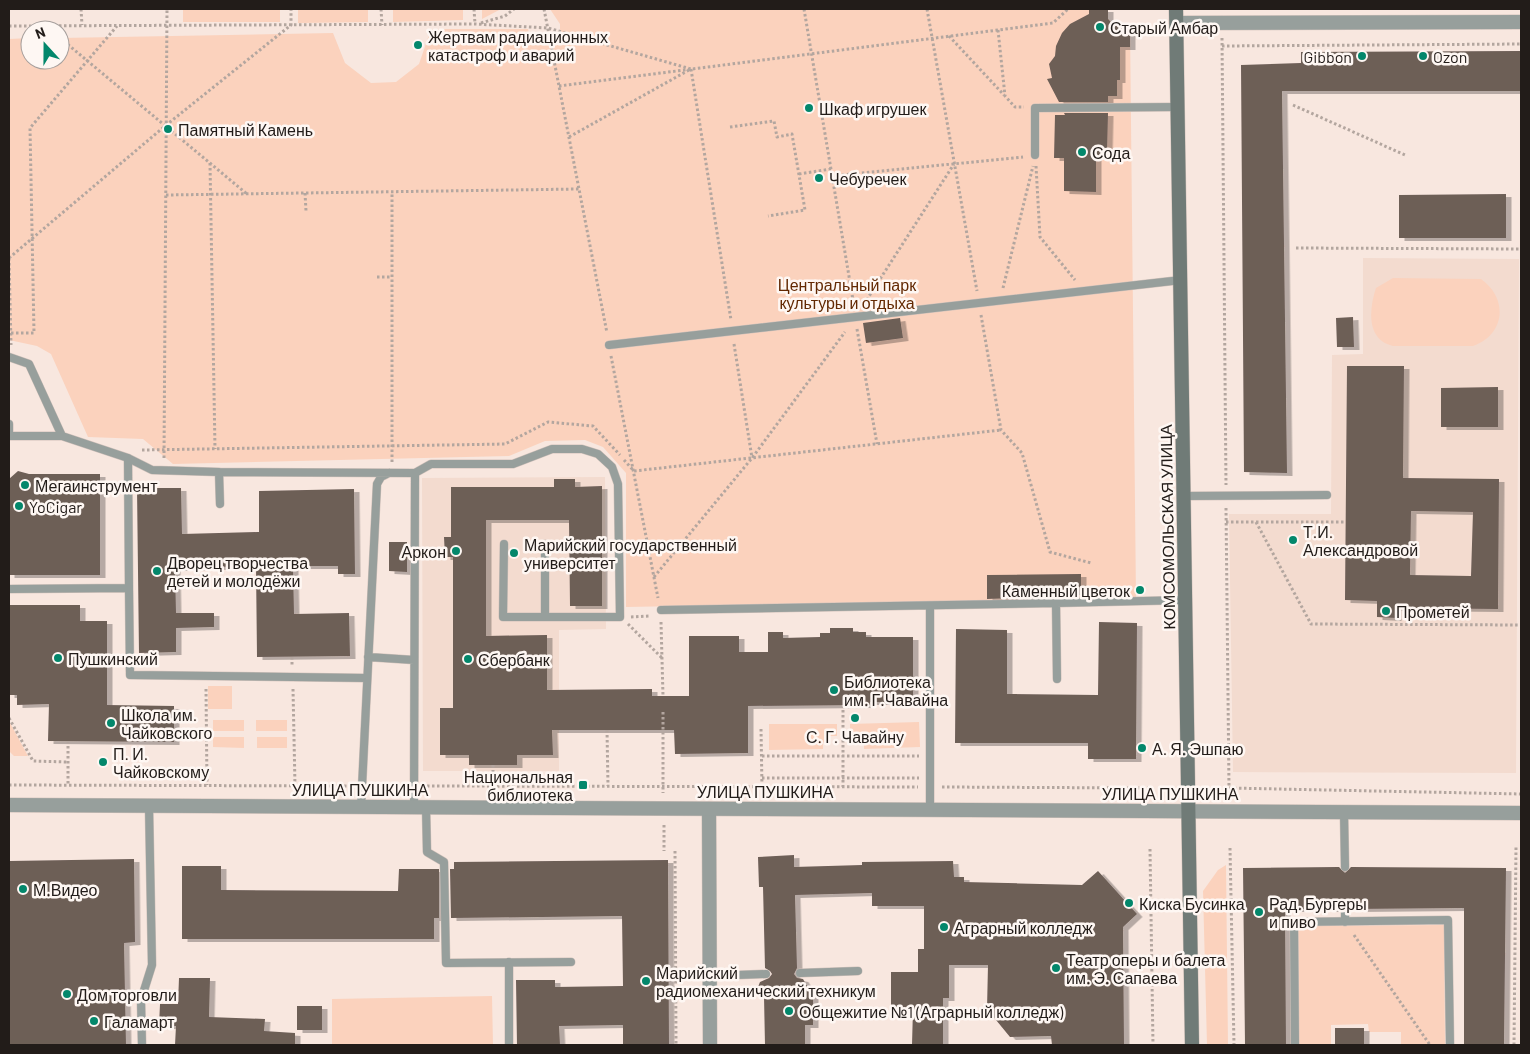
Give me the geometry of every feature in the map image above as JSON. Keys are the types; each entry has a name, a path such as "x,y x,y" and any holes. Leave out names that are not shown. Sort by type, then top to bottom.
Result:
{"main road":[{"name":"КОМСОМОЛЬСКАЯ УЛИЦА","path":"1176,9 1192,1045"}],"street":[{"path":"1177,23 1521,22"},
{"name":"УЛИЦА ПУШКИНА","path":"9,805 1521,813"},
{"path":"709,809 710,1045"}],"lane":[{"path":"1035,155 1035,108 1178,107"},
{"path":"609,344 1181,280"},
{"path":"10,358 29,364 62,436"},
{"path":"9,424 9,436 62,436 128,458 152,470 164,472 415,473 431,464 513,464 552,449 582,449 598,454 612,467 618,484 620,617 503,618 504,544"},
{"path":"128,458 130,675 367,678"},
{"path":"219,472 220,504"},
{"path":"362,807 377,484 381,477 390,473"},
{"path":"415,473 414,786 420,807 427,852 444,862 446,963 571,962"},
{"path":"1184,496 1327,495"},
{"path":"545,544 546,617"},
{"path":"9,589 129,588"},
{"path":"660,610 1186,600"},
{"path":"1056,603 1057,679"},
{"path":"930,606 930,810"},
{"path":"368,657 414,660"},
{"path":"142,1045 141,1000 152,965 149,806"},
{"path":"1344,812 1345,867"},
{"path":"1345,909 1345,922"},
{"path":"1295,1045 1294,922 1448,920 1450,1045"},
{"path":"509,962 510,1045"},
{"path":"800,972 858,971"},
{"path":"710,976 766,974"}],"path":[{"path":"81,9 82,26"},
{"path":"164,472 167,9"},
{"path":"291,9 291,25"},
{"path":"381,9 382,25"},
{"path":"474,9 475,24"},
{"path":"475,24 492,22 514,9"},
{"path":"804,9 876,444"},
{"path":"927,9 1001,430 1022,453 1050,552 1091,563"},
{"path":"559,86 1053,23 1068,9"},
{"path":"70,26 475,24 548,28 691,69"},
{"path":"11,333 34,333 30,128 117,25"},
{"path":"10,358 9,258 165,126 291,25"},
{"path":"998,30 1005,96"},
{"path":"950,36 1015,107 1035,108"},
{"path":"1521,44 1222,46 1229,788 1521,794"},
{"path":"70,46 248,194"},
{"path":"569,136 691,69"},
{"path":"691,69 752,458"},
{"path":"1293,105 1404,155"},
{"path":"730,127 774,121 776,136 792,134 805,210 768,216"},
{"path":"832,176 1035,155"},
{"path":"1035,155 1040,238 1084,290"},
{"path":"1000,300 1035,155"},
{"path":"210,163 215,449"},
{"path":"654,577 752,458 856,317 954,164"},
{"path":"799,174 831,168"},
{"path":"166,195 579,189"},
{"path":"390,473 392,446 392,192"},
{"path":"305,193 306,211"},
{"path":"1296,248 1521,249"},
{"path":"377,277 392,277"},
{"path":"138,450 505,444 548,422 593,426 611,443 634,471 1001,430"},
{"path":"1226,522 1346,522"},
{"path":"1256,522 1311,624 1521,625"},
{"path":"620,617 653,616"},
{"path":"620,617 662,658"},
{"path":"292,657 295,786"},
{"path":"206,676 207,785"},
{"path":"843,706 843,787"},
{"path":"663,712 663,787"},
{"path":"9,718 34,762 68,762"},
{"path":"761,729 762,787"},
{"path":"607,730 608,786"},
{"path":"68,741 68,785"},
{"path":"762,756 930,756"},
{"path":"493,765 494,786"},
{"path":"762,778 930,778"},
{"path":"9,785 1150,788"},
{"path":"1230,848 1234,1045"},
{"path":"1514,1045 1516,848"},
{"path":"1150,849 1153,1045"},
{"path":"675,851 676,1045"},
{"path":"1345,922 1430,1045"}],"shaded area":[{"path":"1363,258 1519,259 1516,773 1233,772 1229,514 1331,514 1332,355 1363,354"},
{"name":"Марийский государственный университет","path":"605,477 606,629 559,630 559,771 423,771 422,478"}],"green space":[{"path":"183,9 280,9 280,22 183,22"},
{"path":"298,9 368,9 368,22 298,23"},
{"path":"393,9 463,9 463,20 393,22"},
{"path":"482,9 501,9 482,19"},
{"name":"Центральный парк культуры и отдыха","path":"550,9 1108,9 1108,19 1118,26 1130,27 1136,598 626,607 626,473 603,447 585,440 545,441 509,456 173,464 143,439 88,437 51,354 37,346 9,340 9,39 20,38 20,70 70,70 70,38 333,33 345,63 371,83 396,82 419,64 431,29 528,29 530,36 535,41 550,43 560,32 560,24"},
{"path":"1393,278 1481,279 1496,296 1500,315 1497,325 1484,340 1473,346 1393,346 1384,343 1374,331 1371,314 1372,305 1376,288"},
{"path":"208,686 232,686 232,709 208,709"},
{"path":"213,720 244,720 244,731 213,731"},
{"path":"256,720 287,720 287,731 256,731"},
{"path":"9,721 28,756 14,756 9,751"},
{"path":"919,722 920,747 864,749 864,742 858,736 850,735 850,724"},
{"path":"769,724 837,724 837,736 828,736 823,743 823,749 769,750"},
{"path":"213,737 244,737 244,748 213,747"},
{"path":"257,737 287,737 287,748 257,748"},
{"path":"1226,865 1228,1045 1207,1045 1203,891 1218,870"},
{"path":"1444,925 1445,1045 1401,1045 1401,1032 1369,1032 1368,1024 1331,1025 1331,1045 1299,1045 1298,926"},
{"path":"492,996 493,1045 332,1045 332,999"}],"building":[{"path":"1089,9 1108,9 1108,19 1113,24 1118,27 1130,27 1130,47 1120,47 1120,80 1117,80 1117,96 1108,96 1108,102 1059,102 1047,79 1052,78 1049,64 1055,56 1056,46 1062,33 1070,24 1089,14"},
{"path":"1520,51 1520,91 1282,91 1287,473 1244,472 1241,65 1301,63 1301,52"},
{"path":"1064,113 1108,113 1107,155 1096,155 1096,192 1064,191 1064,158 1054,158 1055,115 1065,115"},
{"path":"1506,194 1506,238 1399,238 1399,195"},
{"path":"1353,317 1354,347 1337,347 1336,318"},
{"path":"900,318 903,338 866,343 863,323"},
{"path":"1347,366 1404,366 1403,478 1499,479 1498,609 1396,608 1396,618 1377,617 1377,601 1345,600","holes":["1411,511 1473,512 1471,576 1410,575"]},
{"path":"1498,387 1498,427 1441,427 1441,388"},
{"path":"18,471 29,474 100,474 100,575 9,575 9,479"},
{"path":"554,479 575,479 575,487 602,486 602,606 570,606 569,520 486,520 486,636 547,635 547,690 652,689 652,696 689,696 689,636 739,636 739,652 768,652 768,632 783,632 783,638 820,637 820,633 830,633 830,628 853,628 853,632 866,632 866,637 913,637 913,702 870,702 870,705 748,706 748,753 675,754 674,730 552,730 553,755 517,755 517,765 469,765 469,755 440,755 440,708 453,708 453,557 445,557 444,537 451,537 451,487 554,487"},
{"name":"Дворец творчества детей и молодёжи","path":"137,488 181,488 182,534 259,532 259,491 354,489 355,574 338,574 338,566 293,566 294,614 349,613 350,656 257,657 256,566 175,568 176,613 214,613 214,627 176,628 176,652 139,653"},
{"path":"389,542 407,542 407,572 389,571"},
{"path":"1081,574 1081,595 987,599 987,575"},
{"name":"Пушкинский","path":"9,605 80,605 80,621 107,621 107,705 174,706 174,742 48,741 49,704 17,705 17,695 9,695"},
{"path":"1099,622 1137,623 1136,759 1088,759 1088,743 955,743 956,629 1007,630 1007,694 1098,695"},
{"path":"794,855 794,867 862,865 862,862 953,861 954,877 964,877 964,882 1082,885 1098,871 1137,914 1123,927 1124,1045 1052,1045 1051,1036 1010,1037 987,1009 988,965 949,965 949,998 943,998 943,1045 912,1045 913,1009 891,1009 891,972 918,972 918,949 924,949 924,906 872,906 872,893 795,895 797,968 794,974 797,978 803,979 813,996 813,1025 805,1025 805,1045 765,1045 764,996 758,987 760,982 769,978 772,974 765,968 763,887 759,887 758,857"},
{"name":"Дом торговли","path":"134,859 135,942 124,943 126,1045 9,1045 9,861"},
{"name":"Марийский радиомеханический техникум","path":"668,860 669,1045 623,1045 623,1025 559,1026 560,1045 517,1045 516,980 555,980 555,987 623,986 622,916 451,918 450,869 454,869 454,862"},
{"path":"182,866 221,866 221,890 398,891 399,869 439,869 439,918 434,918 434,939 182,939"},
{"path":"1339,867 1345,873 1351,867 1506,868 1504,1045 1464,1045 1464,908 1351,909 1345,903 1339,909 1285,909 1286,1045 1245,1045 1243,868"},
{"path":"179,978 210,978 209,1017 265,1019 264,1031 295,1033 295,1045 175,1045 176,1026 159,1026 160,1004 178,1004"},
{"path":"297,1006 322,1006 322,1030 297,1030"},
{"path":"1335,1028 1364,1028 1364,1045 1335,1045"}],"place":[{"name":"Старый Амбар","path":"1100,27"},
{"name":"Жертвам радиационных катастроф и аварий","path":"418,45"},
{"name":"Gibbon","path":"1362,56"},
{"name":"Ozon","path":"1423,56"},
{"name":"Шкаф игрушек","path":"809,108"},
{"name":"Памятный Камень","path":"168,129"},
{"name":"Сода","path":"1082,152"},
{"name":"Чебуречек","path":"819,178"},
{"name":"Мегаинструмент","path":"25,485"},
{"name":"YoCigar","path":"19,506"},
{"name":"Т.И. Александровой","path":"1293,540"},
{"name":"Аркон","path":"456,551"},
{"name":"Марийский государственный университет","path":"514,553"},
{"name":"Дворец творчества детей и молодёжи","path":"157,571"},
{"name":"Каменный цветок","path":"1140,590"},
{"name":"Прометей","path":"1386,611"},
{"name":"Пушкинский","path":"58,658"},
{"name":"Сбербанк","path":"468,659"},
{"name":"Библиотека им. Г.Чавайна","path":"834,690"},
{"name":"С. Г. Чавайну","path":"855,718"},
{"name":"Школа им. Чайковского","path":"111,723"},
{"name":"А. Я. Эшпаю","path":"1142,748"},
{"name":"П. И. Чайковскому","path":"103,762"},
{"name":"Национальная библиотека","path":"583,785"},
{"name":"М.Видео","path":"23,889"},
{"name":"Киска Бусинка","path":"1129,903"},
{"name":"Рад. Бургеры и пиво","path":"1259,912"},
{"name":"Аграрный колледж","path":"944,927"},
{"name":"Театр оперы и балета им. Э. Сапаева","path":"1056,968"},
{"name":"Марийский радиомеханический техникум","path":"646,981"},
{"name":"Дом торговли","path":"67,994"},
{"name":"Общежитие №1 (Аграрный колледж)","path":"789,1011"},
{"name":"Галамарт","path":"94,1021"}]}
